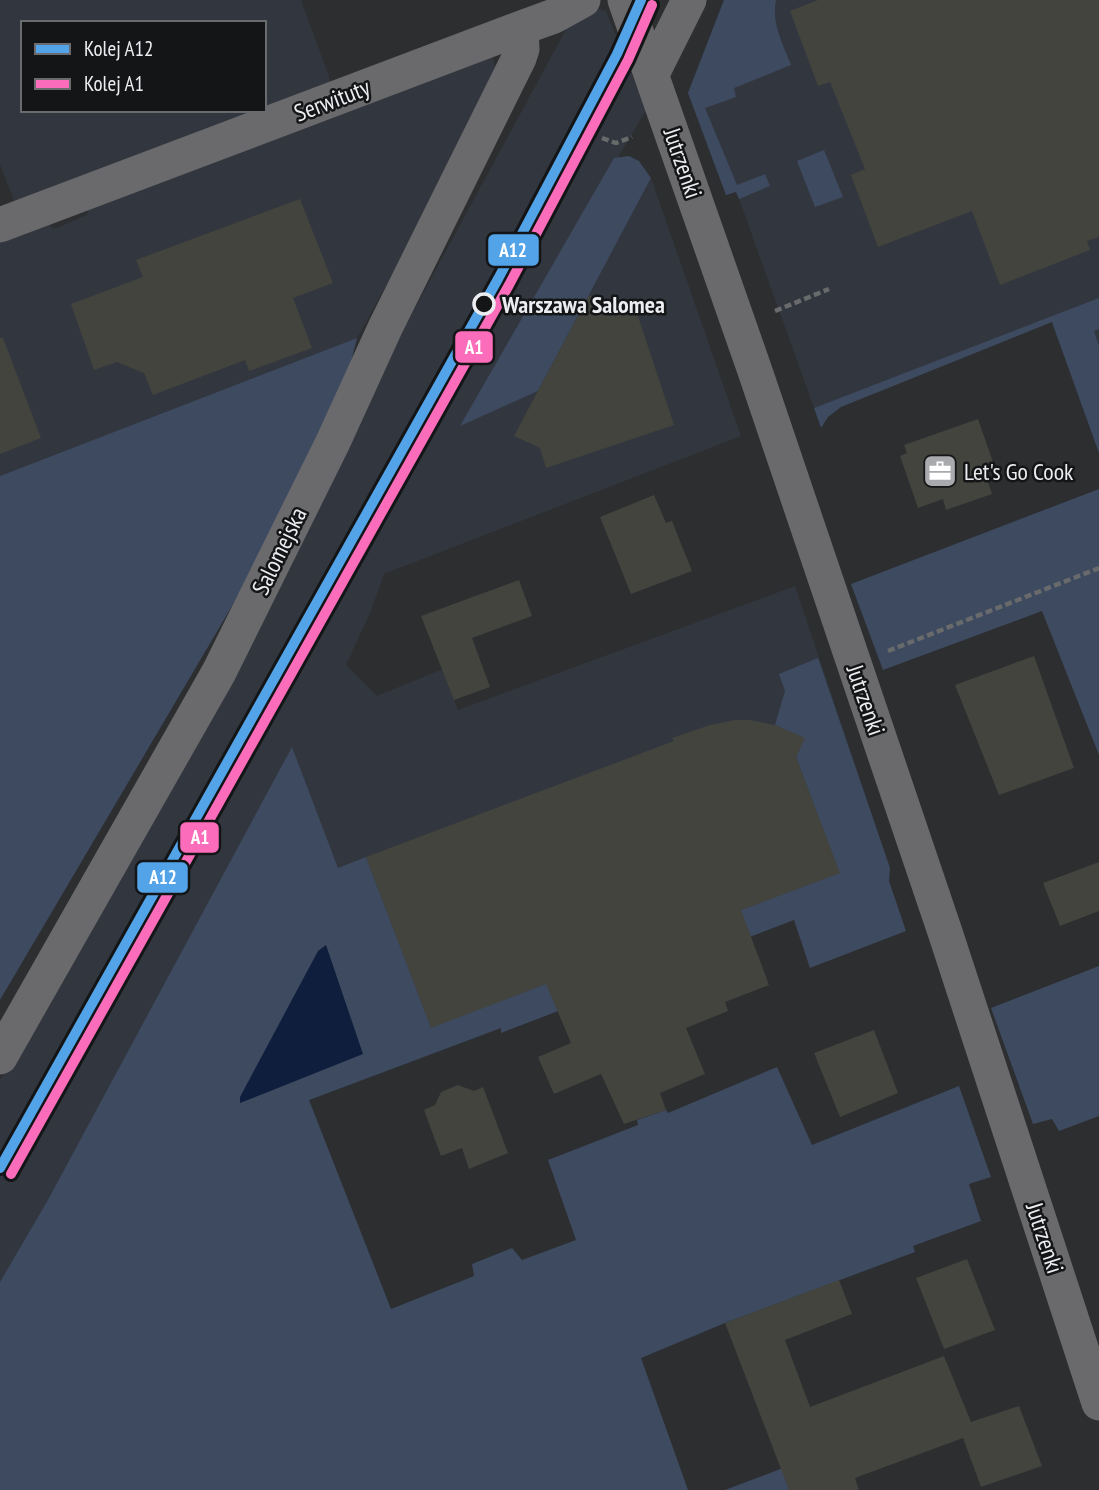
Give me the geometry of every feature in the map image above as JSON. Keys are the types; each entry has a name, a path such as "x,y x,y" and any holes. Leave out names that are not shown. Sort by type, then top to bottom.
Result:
{"street":[{"name":"Serwituty","path":"0,225 554,16 583,0"},
{"name":"Jutrzenki","path":"625,0 945,932 1099,1403"},
{"path":"652,74 689,0"},
{"name":"Salomejska","path":"0,1057 219,672 519,58 522,49 521,28"}],"path":[{"path":"602,138 615,143 636,135"},
{"path":"778,309 829,289"},
{"path":"854,665 1099,568"}],"shaded area":[{"path":"0,0 301,0 332,85 266,110 266,21 21,21 21,112 261,112 16,205 0,165"},
{"path":"724,0 1099,0 1099,453 1050,318 814,408 739,199 736,192 726,195 688,93"},
{"path":"724,0 776,0 776,25 791,65 734,88 736,97 705,108 737,185 765,174 770,186 739,199 736,192 726,195 688,93"},
{"path":"588,6 606,11 646,110 461,425 538,391 651,178 741,436 384,574 371,611 346,665 377,696 443,669 458,710 795,586 890,868 794,919 501,1033 501,1028 49,1198 0,1282 0,1079 9,1069 570,22"},
{"path":"491,52 495,67 395,270 357,338 0,476 0,238 45,221 54,229 87,215 89,204"},
{"path":"824,150 843,197 815,207 797,161"},
{"path":"629,156 639,161 651,178 538,391 460,426 614,158"},
{"path":"1099,298 1099,329 1094,331 1099,346 1099,453 1052,322 841,407 828,417 821,428 814,408"},
{"path":"357,338 344,390 268,545 0,1000 0,476"},
{"path":"1099,489 1099,755 1042,611 883,670 851,584"},
{"path":"818,658 890,868 889,881 906,931 810,968 794,920 501,1033 501,1028 309,1100 391,1309 474,1276 472,1264 512,1248 522,1260 576,1240 548,1160 638,1125 637,1120 666,1110 668,1113 777,1067 812,1145 959,1086 991,1177 969,1184 981,1221 913,1246 915,1252 725,1323 641,1358 688,1490 0,1490 0,1282 49,1198 292,747 338,868 366,857 431,1027 839,873 796,757 804,738 775,725 785,691 779,674"},
{"path":"326,945 363,1054 240,1103 240,1097 318,951"},
{"path":"1099,966 1099,1116 1059,1131 1052,1119 1033,1124 991,1008"},
{"path":"783,1468 789,1490 725,1490"}],"building":[{"path":"818,0 1099,0 1099,237 1087,241 1090,250 1000,285 972,211 878,247 851,175 865,169 830,82 818,86 790,11"},
{"path":"300,199 333,283 293,298 312,348 249,371 245,360 153,395 144,373 117,362 94,370 71,304 143,277 136,260"},
{"path":"589,295 609,305 632,298 674,425 546,468 540,448 514,436"},
{"path":"0,338 3,338 41,438 0,454"},
{"path":"978,419 993,462 983,467 992,494 946,510 943,499 918,508 900,456 907,453 904,445"},
{"path":"654,495 666,523 672,521 692,571 631,594 600,517"},
{"path":"519,580 532,616 472,638 490,687 454,700 421,616"},
{"path":"1034,656 1074,768 999,795 955,685"},
{"path":"735,720 775,725 805,738 796,757 840,873 741,910 769,985 725,1002 728,1011 686,1028 705,1074 660,1093 666,1110 624,1124 601,1074 554,1094 538,1057 571,1043 546,984 431,1028 366,857 674,741 672,738"},
{"path":"1099,862 1099,911 1060,926 1043,883"},
{"path":"874,1030 898,1093 840,1117 814,1053"},
{"path":"458,1085 474,1091 483,1087 508,1153 469,1169 462,1148 441,1156 424,1110 435,1105 441,1092"},
{"path":"967,1259 995,1330 944,1349 916,1278"},
{"path":"839,1280 852,1314 785,1340 810,1407 944,1356 971,1422 1019,1406 1042,1466 981,1487 963,1438 855,1478 859,1490 789,1490 725,1323"}],"rail line":[{"name":"A12","path":"0,1168 498,279 617,54 641,0"},
{"name":"A1","path":"11,1174 509,285 628,60 652,5"}],"place":[{"name":"Warszawa Salomea","path":"484,304"},
{"name":"Let's Go Cook","path":"940,471"}]}
